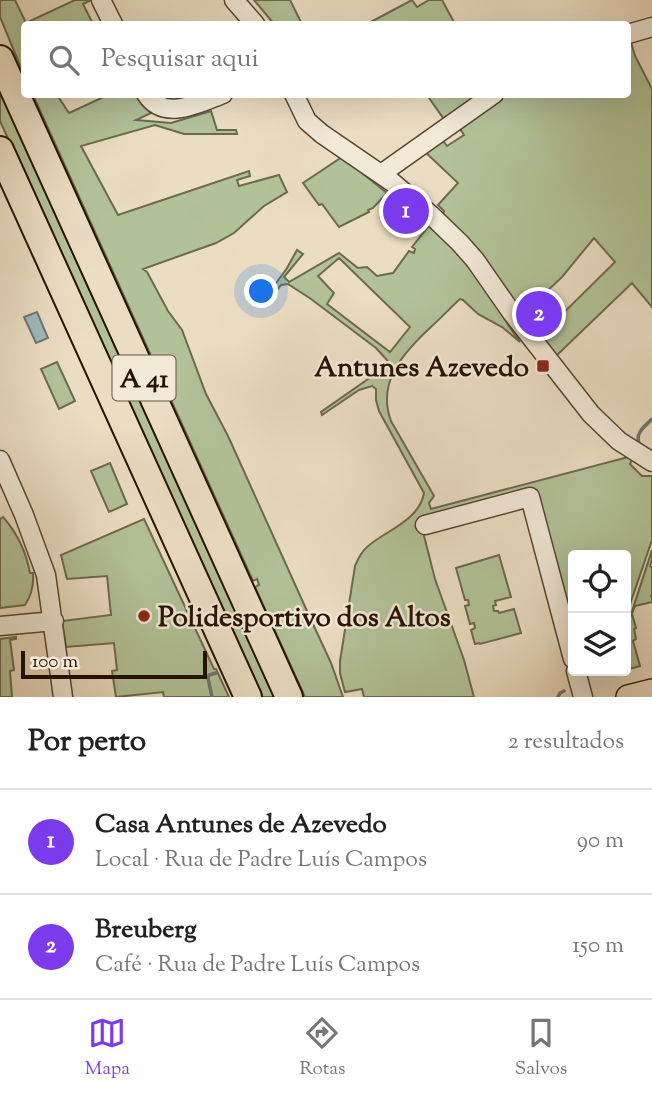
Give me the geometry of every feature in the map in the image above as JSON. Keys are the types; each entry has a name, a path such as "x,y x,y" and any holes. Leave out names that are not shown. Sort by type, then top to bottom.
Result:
{"highway":[{"name":"A 41","path":"0,59 289,697"},
{"name":"A 41","path":"0,150 248,697"}],"main road":[{"path":"628,697 652,691"}],"street":[{"path":"101,0 112,21"},
{"path":"234,0 252,21"},
{"path":"631,33 651,27"},
{"path":"150,98 157,106 169,110 210,98"},
{"path":"296,98 307,121 322,134 381,174 431,215 475,260 500,298 591,414 619,441 652,462"},
{"path":"381,174 488,98"},
{"path":"0,460 46,575 63,697"},
{"path":"425,524 530,497 568,641"},
{"path":"0,626 54,621"},
{"path":"577,676 583,697"}],"green space":[{"path":"0,0 15,0 25,21 21,21 21,68 0,17"},
{"path":"75,0 91,0 83,4 92,21 30,21"},
{"path":"254,0 290,0 300,21 272,21"},
{"path":"412,0 417,7 429,0 442,0 453,21 373,21"},
{"path":"631,42 652,89 652,307 632,283 555,357 539,337 615,262 594,238 562,277 544,294 517,309 443,217 444,211 438,205 458,183 423,150 441,138 447,146 464,135 458,126 500,98 631,98"},
{"path":"0,87 276,697 261,697 238,648 0,121"},
{"path":"34,98 59,98 69,113 102,98 139,98 151,113 136,120 171,123 211,111 217,130 236,130 237,134 184,134 155,125 81,146 118,215 249,171 250,176 237,180 239,186 279,175 287,192 264,206 234,233 216,243 143,269 182,330 206,394 228,436 331,663 343,697 305,697 255,587 259,585 257,579 253,581"},
{"path":"429,98 480,98 446,122"},
{"path":"342,157 387,193 368,210 369,212 339,227 303,183"},
{"path":"431,223 478,274 520,342 460,299 412,346 396,368 390,380 387,406 391,421 434,496 429,503 431,509 628,457 632,460 630,464 642,476 652,476 652,540 631,601 631,550 568,550 568,607 537,490 420,520 435,579 464,660 474,697 364,697 362,689 345,692 340,661 355,566 367,547 416,511 424,493 379,411 376,389 372,386 359,390 322,415 321,412 381,370 388,363 387,360 376,348 288,284 281,285 264,306 261,304 297,250 303,254 284,277 289,282 339,253 358,268 367,267 377,276 393,273 409,251 414,253 415,249 412,247","holes":["339,258 410,327 390,352 327,304 334,293 318,276"]},
{"path":"57,362 75,401 59,409 41,369"},
{"path":"110,463 127,504 109,512 91,471"},
{"path":"3,517 21,543 33,577 32,590 25,605 0,608 0,519"},
{"path":"144,519 229,697 164,697 163,692 116,697 112,671 117,670 114,643 66,647 62,621 111,615 107,576 67,579 61,555"},
{"path":"652,550 652,602 635,606 632,614 636,628 636,639 633,641 640,666 631,669 631,615"},
{"path":"499,555 511,597 495,601 494,611 499,613 514,609 521,633 475,644 471,630 475,628 474,623 470,624 465,606 469,605 468,600 465,600 456,568"},
{"path":"16,637 10,640 14,670 10,671 12,697 0,697 0,639"}],"water":[{"path":"37,312 48,338 36,343 24,317"}],"waterway":[{"path":"639,443 640,433 652,419"},
{"path":"212,697 208,678 216,673"},
{"path":"558,697 564,691"}],"place":[{"name":"Casa Antunes de Azevedo","path":"406,211"},
{"name":"Breuberg","path":"539,314"},
{"name":"Antunes Azevedo","path":"543,366"},
{"name":"Polidesportivo dos Altos","path":"144,616"}]}
